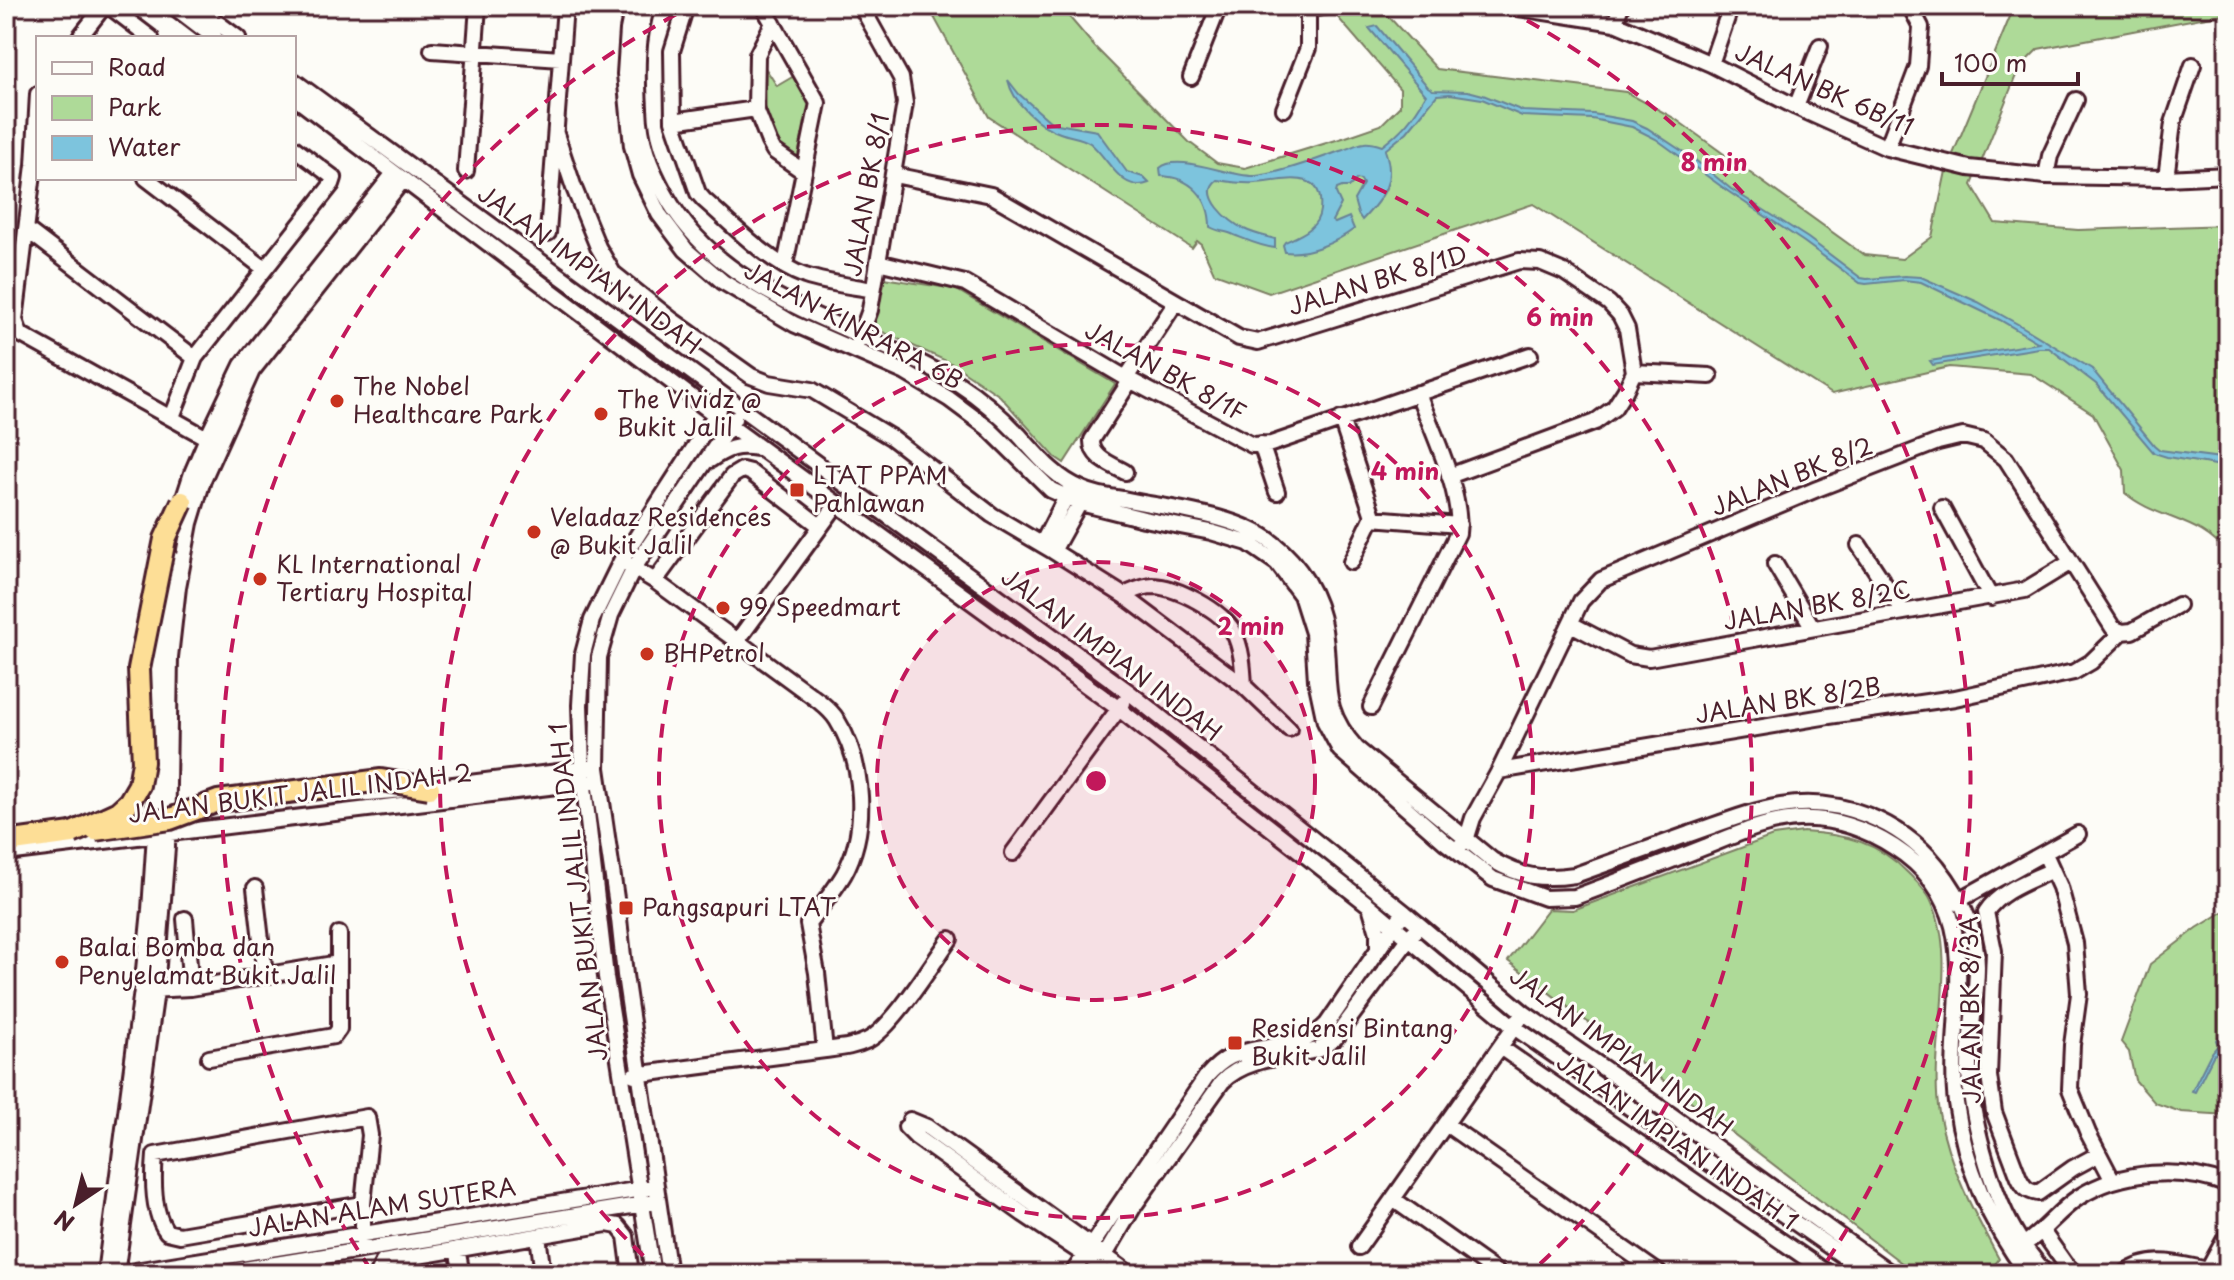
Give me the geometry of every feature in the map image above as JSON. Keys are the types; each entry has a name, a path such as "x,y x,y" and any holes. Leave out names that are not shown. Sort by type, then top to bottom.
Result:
{"highway":[{"path":"72,833 118,812 129,802 139,785 143,762 139,669 165,539 182,502"},
{"path":"6,842 170,819 218,801 381,780 429,788"}],"street":[{"path":"81,36 106,6 148,36"},
{"path":"173,6 212,36"},
{"path":"195,6 235,36"},
{"path":"466,171 478,6"},
{"path":"548,233 565,6"},
{"name":"JALAN KINRARA 6B","path":"633,6 625,51 626,100 636,160 659,214 686,250 723,282 794,324 904,372 949,399 988,428 1051,490 1076,494 1248,543 1277,563 1301,595 1313,633 1316,680 1325,722 1340,750 1456,841 1493,879 1545,898 1575,897 1756,827 1798,819 1844,824 1871,832 1901,852 1953,904"},
{"name":"JALAN KINRARA 6B","path":"647,6 638,52 639,118 650,167 677,217 719,260 778,297 932,368 964,387 995,411 1043,464 1076,494"},
{"path":"686,6 672,51 673,121 698,193 762,250 804,276 873,290"},
{"path":"763,6 818,103 785,265"},
{"name":"JALAN BK 8/1","path":"855,351 870,310 905,103 901,78 861,6"},
{"path":"1191,77 1219,6"},
{"path":"1284,109 1308,48 1300,8 1328,6"},
{"name":"JALAN BK 6B/11","path":"1506,6 1615,23 1711,64 1887,148 1969,168 2046,176 2166,178 2228,175"},
{"path":"1615,23 1621,6"},
{"path":"1711,64 1731,6"},
{"path":"1887,148 1918,66 1921,27 1910,6"},
{"path":"773,23 757,55 756,109 774,151 804,172"},
{"path":"1796,107 1820,46"},
{"path":"432,50 561,59"},
{"path":"2166,178 2173,123 2193,65"},
{"name":"JALAN IMPIAN INDAH","path":"296,82 1130,693 1405,913 1524,1013 1892,1274"},
{"name":"JALAN IMPIAN INDAH","path":"296,99 715,415 1119,709 1370,906 1514,1027 1869,1274"},
{"path":"2046,176 2050,156 2076,100"},
{"path":"673,121 756,109"},
{"path":"36,130 15,320 20,334 207,438"},
{"path":"556,134 598,247 613,273 751,376 769,383 812,390 892,438 992,515 1123,595 1244,686 1289,729"},
{"path":"172,417 195,358 332,184 334,178 296,150"},
{"name":"JALAN BK 8/1D","path":"894,175 991,195 1239,338 1258,342 1519,261 1540,262 1564,272 1609,303 1620,315 1627,329 1634,372"},
{"path":"116,1274 152,956 161,834 161,655 169,569 182,502 207,438 242,365 399,176"},
{"path":"161,816 170,657 178,587 190,523 203,480 252,371 399,176"},
{"path":"149,180 265,269"},
{"path":"26,229 195,358"},
{"name":"JALAN BK 8/1F","path":"878,262 965,283 1128,380 1252,445 1271,444 1530,355"},
{"path":"1125,472 1093,452 1092,440 1176,302"},
{"path":"1449,476 1595,422 1614,408 1634,372 1710,376"},
{"path":"1371,707 1455,541 1459,525 1449,476 1418,393"},
{"name":"JALAN BUKIT JALIL INDAH 1","path":"653,1274 606,977 591,775 599,657 628,565 727,398"},
{"name":"JALAN BUKIT JALIL INDAH 1","path":"628,565 741,409"},
{"path":"1341,419 1373,516 1351,562"},
{"name":"JALAN BK 8/2","path":"1499,771 1581,601 1601,580 1817,489 1938,442 1963,436 1984,441 2006,459 2113,628 2122,632"},
{"path":"1261,444 1277,492"},
{"path":"701,467 728,449 745,446 761,449"},
{"path":"655,581 732,476 742,470 750,472 820,526"},
{"path":"1048,547 1076,494"},
{"path":"738,640 837,504"},
{"path":"1942,508 1991,598"},
{"path":"1372,518 1459,525"},
{"path":"1859,545 1903,612"},
{"name":"JALAN BK 8/2C","path":"1571,624 1630,655 1649,658 1991,598 2025,590 2071,562"},
{"path":"1775,564 1813,628"},
{"path":"628,565 738,640 820,702 836,718 857,769 860,811 854,845 845,872 808,924 825,1050"},
{"path":"1123,595 1149,585 1170,588 1202,603 1232,629 1243,657 1244,686"},
{"path":"2122,632 2132,631 2178,605"},
{"name":"JALAN BK 8/2B","path":"1499,771 2000,689 2074,672 2091,662 2122,632"},
{"path":"1013,853 1130,693"},
{"path":"1456,841 1473,818 1499,771"},
{"name":"JALAN BUKIT JALIL INDAH 1","path":"591,775 619,919 669,1274"},
{"name":"JALAN BUKIT JALIL INDAH 2","path":"6,834 356,793 591,775"},
{"name":"JALAN BUKIT JALIL INDAH 2","path":"6,853 591,775"},
{"name":"JALAN KINRARA 6B","path":"1456,841 1507,869 1528,876 1551,878 1575,875 1755,811 1803,803 1864,814 1885,822 1908,837 1948,880 1953,904 1959,953 1958,1024 1953,1062 1956,1103 1965,1150 1983,1199 2017,1248 2028,1274"},
{"path":"1953,904 2078,834"},
{"path":"2045,854 2060,887 2075,943 2079,994 2070,1089 2113,1181"},
{"name":"JALAN BK 8/3A","path":"2052,870 1995,900 1986,912 1994,951 1989,1076 1994,1112 2023,1187 2030,1192 2038,1193 2099,1154"},
{"path":"255,888 265,975"},
{"path":"1370,906 1378,933 1378,951"},
{"path":"1098,1267 1110,1232 1206,1077 1218,1064 1232,1056 1317,1035 1405,913"},
{"path":"185,919 191,988"},
{"path":"1074,1272 1089,1251 1143,1194 1230,1073 1252,1064 1318,1050 1335,1038 1419,925"},
{"path":"209,1058 334,1036 339,1029 339,934"},
{"path":"623,1077 825,1050 870,1039 881,1031 950,939"},
{"path":"1394,959 1428,955"},
{"path":"149,991 191,988 339,963"},
{"path":"606,977 625,975"},
{"path":"105,1274 149,991"},
{"path":"1359,1247 1524,1013"},
{"name":"JALAN IMPIAN INDAH 1","path":"1500,1047 1829,1274"},
{"path":"363,1204 180,1235 167,1232 159,1222 153,1172 155,1155 367,1117 370,1135 363,1204 363,1250"},
{"path":"908,1123 1089,1251 1098,1267"},
{"path":"1446,1124 1660,1274"},
{"path":"2017,1248 2042,1231 2051,1219 2080,1196 2113,1181 2157,1172 2209,1177 2228,1185"},
{"name":"JALAN ALAM SUTERA","path":"116,1274 291,1260 362,1234 639,1189 657,1194"},
{"name":"JALAN ALAM SUTERA","path":"213,1274 642,1204 657,1194"},
{"path":"1393,1199 1499,1274"},
{"path":"377,1274 383,1262 607,1224 618,1226 626,1236 631,1274"},
{"path":"2042,1231 2076,1274"},
{"path":"1073,1240 1110,1232"},
{"path":"1110,1232 1117,1265"},
{"path":"2124,1274 2162,1260 2210,1272 2228,1233"},
{"path":"538,1236 543,1274"},
{"path":"1073,1240 1074,1272"},
{"name":"JALAN KINRARA 6B","path":"2017,1248 2046,1274"},
{"path":"457,1249 462,1274"},
{"path":"1098,1267 1117,1265 1130,1274"}],"green space":[{"path":"928,6 1060,6 1094,46 1189,142 1217,163 1245,168 1381,125 1400,106 1400,89 1328,6 1379,6 1437,69 1626,92 1674,118 1864,255 1902,259 1932,237 1946,171 2012,6 2228,6 2228,13 2038,49 2019,68 1972,185 1995,223 2078,230 2228,225 2228,556 2218,543 2193,526 2151,509 2125,493 2124,470 2093,414 2031,374 1949,367 1832,394 1533,204 1269,293 1214,273 1197,241 1192,248 989,117"},
{"path":"764,66 777,86 794,76 813,105 802,155 795,158 779,145 766,111"},
{"path":"883,278 955,289 1115,384 1064,463 1000,396 953,364 874,328"},
{"path":"1803,832 1847,838 1873,847 1897,862 1931,901 1943,949 1937,1060 1939,1113 1955,1170 1999,1259 1987,1274 1916,1274 1508,961 1548,909 1573,910 1773,836"},
{"path":"2228,909 2228,1115 2181,1112 2155,1103 2135,1080 2129,1052 2121,1042 2150,964"}],"water":[{"path":"1377,26 1433,90 1468,91 1523,111 1593,114 1632,121 1647,128 1861,278 1921,277 1978,302 2092,369 2160,450 2228,459 2228,467 2154,453 2096,384 2049,348 1933,365 1930,361 2039,343 2000,320 1921,282 1860,283 1656,139 1632,127 1592,119 1522,116 1482,99 1437,95 1407,132 1385,150 1388,180 1382,196 1370,212 1362,220 1354,200 1363,184 1361,180 1337,189 1341,204 1332,221 1335,223 1349,217 1354,229 1331,243 1303,252 1285,252 1283,245 1307,230 1319,217 1320,196 1308,182 1217,180 1212,186 1213,200 1224,214 1244,229 1275,239 1275,248 1210,227 1206,207 1196,191 1181,180 1161,176 1160,168 1179,163 1256,176 1298,166 1361,144 1382,146 1407,123 1426,95 1369,28"},
{"path":"1008,80 1052,123 1097,131 1127,172 1143,177 1149,183 1130,183 1090,143 1052,130 1036,119 1015,97"},
{"path":"2228,1029 2228,1043 2213,1056 2195,1092 2192,1091 2218,1045 2216,1040"}],"place":[{"name":"The Nobel Healthcare Park","path":"337,401"},
{"name":"The Vividz @ Bukit Jalil","path":"601,414"},
{"name":"LTAT PPAM Pahlawan","path":"797,490"},
{"name":"Veladaz Residences @ Bukit Jalil","path":"534,532"},
{"name":"KL International Tertiary Hospital","path":"260,579"},
{"name":"99 Speedmart","path":"723,608"},
{"name":"BHPetrol","path":"647,654"},
{"name":"Pangsapuri LTAT","path":"626,908"},
{"name":"Balai Bomba dan Penyelamat Bukit Jalil","path":"62,962"},
{"name":"Residensi Bintang Bukit Jalil","path":"1235,1043"}]}
